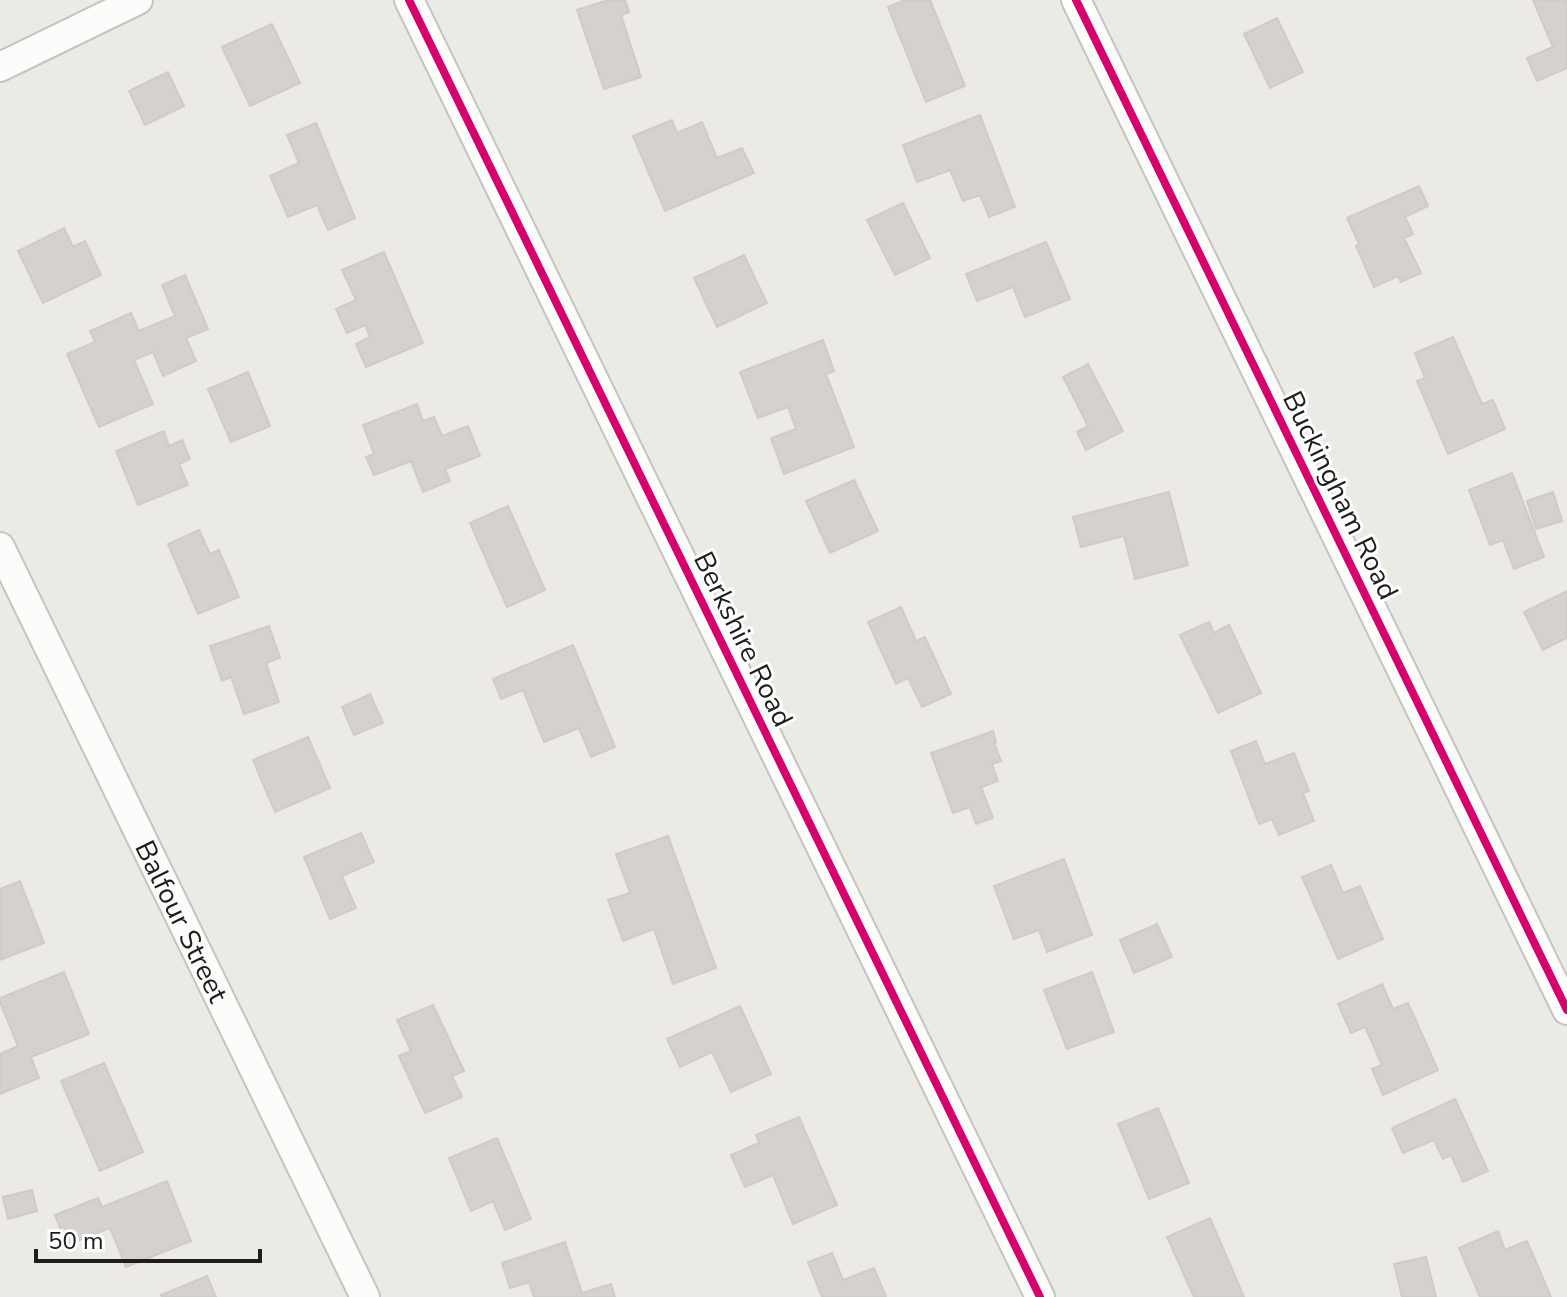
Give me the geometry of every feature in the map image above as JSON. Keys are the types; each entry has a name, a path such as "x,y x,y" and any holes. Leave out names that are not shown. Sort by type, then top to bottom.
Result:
{"street":[{"path":"0,67 138,0"},
{"name":"Berkshire Road","path":"409,0 1040,1297"},
{"name":"Buckingham Road","path":"1076,0 1567,1010"},
{"name":"Balfour Street","path":"0,547 365,1297"}],"building":[{"path":"608,0 625,0 629,12 621,15 641,77 604,89 577,10"},
{"path":"905,0 930,0 965,86 926,102 888,7"},
{"path":"1533,0 1567,0 1567,68 1537,81 1527,58 1553,47"},
{"path":"1277,18 1303,72 1270,88 1244,34"},
{"path":"272,24 300,83 250,106 222,47"},
{"path":"168,72 184,106 145,125 129,91"},
{"path":"980,115 1015,207 989,217 980,195 963,201 950,170 917,182 903,145"},
{"path":"672,120 677,133 702,122 717,158 742,148 754,173 665,211 633,136"},
{"path":"316,123 355,218 328,230 317,205 288,217 270,176 299,163 287,135"},
{"path":"1419,186 1428,206 1405,217 1413,234 1404,238 1421,273 1401,282 1398,276 1374,287 1347,218"},
{"path":"903,203 930,258 895,275 867,220"},
{"path":"64,228 73,247 85,241 101,275 43,303 18,251"},
{"path":"1046,242 1070,299 1025,317 1013,287 977,301 966,274"},
{"path":"384,252 423,343 366,367 356,344 370,337 365,325 347,333 336,309 356,300 342,270"},
{"path":"744,255 767,303 717,327 694,278"},
{"path":"185,275 208,329 186,338 196,361 163,376 153,352 134,360 153,404 99,427 67,354 95,342 90,331 131,313 139,331 175,316 162,285"},
{"path":"1453,337 1482,404 1493,400 1505,429 1448,454 1417,381 1425,378 1415,353"},
{"path":"823,340 834,371 826,374 854,447 784,474 771,438 796,429 788,407 758,418 740,372"},
{"path":"1088,364 1123,431 1086,450 1077,432 1088,426 1063,377"},
{"path":"248,372 270,426 231,442 208,389"},
{"path":"417,404 423,421 434,417 442,436 468,426 480,456 445,469 450,481 423,492 411,461 374,475 366,457 374,454 363,425"},
{"path":"164,431 169,446 182,440 190,459 179,464 188,485 138,505 116,451"},
{"path":"1512,473 1544,557 1514,569 1503,540 1490,545 1469,490"},
{"path":"854,480 878,531 830,553 806,501"},
{"path":"1169,492 1188,565 1135,579 1124,536 1081,547 1073,517"},
{"path":"1553,492 1562,521 1536,529 1527,501"},
{"path":"508,506 545,590 507,607 470,523"},
{"path":"199,530 210,554 219,550 239,597 198,614 168,544"},
{"path":"1567,591 1567,638 1543,650 1524,612"},
{"path":"901,607 916,641 925,637 951,694 922,707 908,678 896,684 868,622"},
{"path":"1209,622 1214,633 1229,625 1261,693 1218,713 1180,635"},
{"path":"269,626 280,658 266,663 279,702 244,714 231,677 222,681 210,646"},
{"path":"573,645 615,747 591,757 579,728 544,742 523,690 501,699 493,679"},
{"path":"370,694 383,723 354,735 342,707"},
{"path":"993,731 1001,761 992,764 998,781 981,787 993,818 976,824 970,807 953,813 931,753"},
{"path":"308,737 330,788 275,812 253,760"},
{"path":"1256,741 1265,764 1294,753 1309,791 1303,793 1314,821 1279,835 1272,819 1259,824 1231,751"},
{"path":"361,833 374,862 342,876 356,908 330,919 304,857"},
{"path":"668,836 716,968 673,984 654,929 623,941 608,900 630,893 616,854"},
{"path":"1064,859 1092,935 1047,952 1039,930 1014,939 994,886"},
{"path":"1331,865 1343,893 1360,886 1383,939 1338,959 1302,877"},
{"path":"20,881 44,943 0,960 0,889"},
{"path":"1157,924 1172,957 1134,973 1120,940"},
{"path":"64,972 89,1034 31,1057 39,1078 0,1094 0,1054 18,1046 0,998"},
{"path":"1092,972 1114,1032 1067,1049 1044,990"},
{"path":"1382,984 1393,1009 1408,1003 1438,1070 1383,1095 1372,1069 1382,1065 1365,1027 1351,1033 1338,1004"},
{"path":"433,1005 464,1071 452,1076 462,1097 425,1113 399,1056 411,1051 397,1020"},
{"path":"740,1006 771,1074 731,1092 712,1052 680,1067 667,1039"},
{"path":"104,1063 143,1152 100,1171 61,1081"},
{"path":"1455,1099 1488,1171 1463,1182 1451,1155 1443,1159 1434,1140 1403,1153 1392,1128"},
{"path":"1158,1108 1189,1183 1149,1199 1118,1124"},
{"path":"799,1117 837,1205 793,1224 773,1175 745,1187 731,1155 759,1143 756,1135"},
{"path":"497,1138 531,1219 505,1230 493,1201 471,1211 449,1158"},
{"path":"167,1181 191,1241 126,1267 110,1228 67,1245 55,1215 98,1198 102,1207"},
{"path":"32,1190 37,1211 8,1219 3,1197"},
{"path":"1210,1218 1244,1297 1194,1297 1167,1237"},
{"path":"1498,1231 1505,1250 1527,1241 1551,1297 1480,1297 1459,1248"},
{"path":"565,1242 582,1293 611,1284 615,1297 534,1297 529,1282 510,1288 502,1263"},
{"path":"832,1253 843,1280 874,1268 886,1297 822,1297 808,1262"},
{"path":"1426,1257 1436,1297 1402,1297 1394,1264"},
{"path":"207,1276 216,1297 161,1295"}],"cycle path":[{"path":"409,0 1040,1297"},
{"path":"1076,0 1567,1010"}]}
